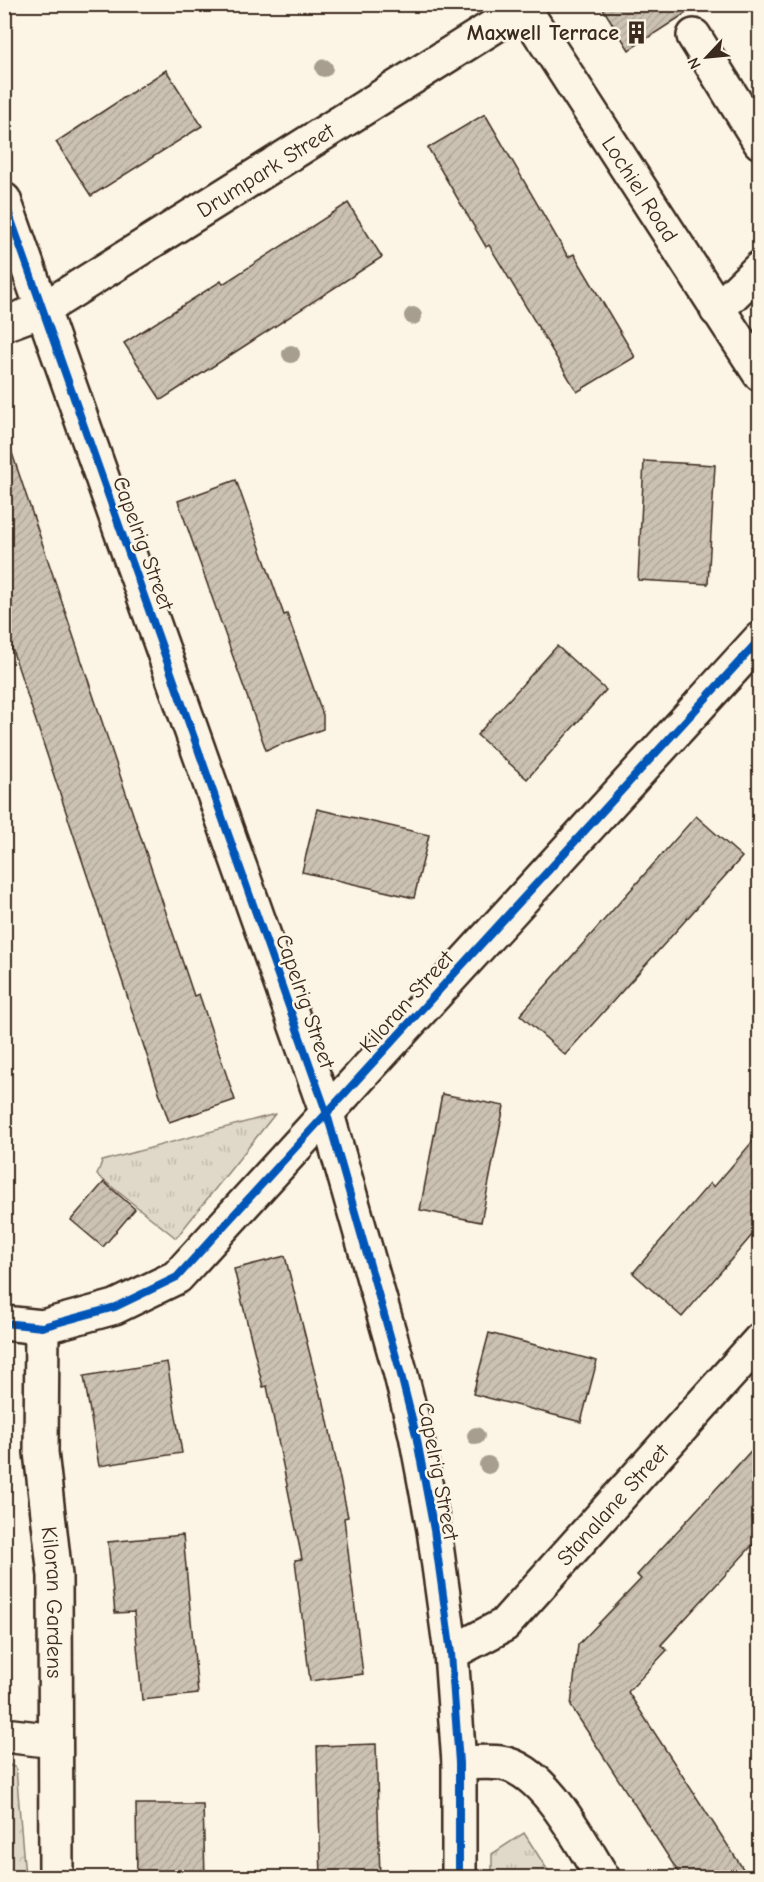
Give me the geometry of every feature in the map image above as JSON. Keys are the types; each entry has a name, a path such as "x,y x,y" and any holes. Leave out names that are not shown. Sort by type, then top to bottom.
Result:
{"street":[{"name":"Lochiel Road","path":"522,6 759,374"},
{"name":"Drumpark Street","path":"4,324 42,310 522,6"},
{"path":"694,36 759,142"},
{"name":"Capelrig Street","path":"4,200 327,1114 400,1371 416,1435 434,1530 451,1653 459,1763 459,1878"},
{"path":"717,310 759,268"},
{"name":"Kiloran Street","path":"4,1323 42,1327 115,1307 177,1277 759,639"},
{"name":"Kiloran Gardens","path":"42,1327 41,1452 56,1576 56,1878"},
{"name":"Stanalane Street","path":"451,1653 504,1625 759,1340"},
{"path":"4,1735 55,1741"},
{"path":"459,1763 502,1763 529,1775 550,1794 603,1878"}],"green space":[{"path":"275,1114 176,1238 97,1175 102,1161"},
{"path":"5,1763 16,1768 25,1877 5,1877"},
{"path":"524,1833 552,1877 492,1877 492,1854"}],"building":[{"name":"Maxwell Terrace","path":"600,4 700,4 629,50"},
{"path":"166,70 202,126 91,196 56,142"},
{"path":"485,114 568,257 574,254 635,357 577,392 489,245 486,247 428,148"},
{"path":"348,203 382,257 161,400 124,343 221,281 223,284"},
{"path":"11,450 194,996 199,994 235,1100 169,1122 4,625 4,451"},
{"path":"644,461 715,465 708,584 638,580"},
{"path":"236,480 284,615 287,614 323,715 323,729 266,750 178,501"},
{"path":"557,646 606,690 527,779 477,735"},
{"path":"317,809 429,835 414,898 302,872"},
{"path":"696,816 742,857 565,1055 520,1015"},
{"path":"442,1094 504,1106 481,1222 420,1210"},
{"path":"759,1134 759,1227 682,1317 633,1273 710,1183 714,1187"},
{"path":"104,1182 135,1209 103,1247 71,1220"},
{"path":"285,1256 321,1398 323,1398 348,1517 344,1518 363,1674 310,1681 295,1560 302,1559 267,1386 263,1387 234,1269"},
{"path":"489,1333 597,1361 581,1422 473,1394"},
{"path":"167,1362 182,1453 99,1466 84,1376"},
{"path":"759,1442 759,1538 661,1645 667,1650 628,1692 749,1878 682,1878 571,1706 578,1645 641,1579 637,1575"},
{"path":"183,1535 198,1694 142,1700 134,1612 115,1613 108,1542"},
{"path":"376,1744 380,1878 321,1878 317,1746"},
{"path":"136,1804 203,1804 205,1878 137,1878"}],"cycle path":[{"path":"4,200 327,1114 400,1371 416,1435 434,1530 451,1653 459,1763 459,1878"},
{"path":"4,1323 42,1327 115,1307 177,1277 760,639"}],"place":[{"name":"Maxwell Terrace","path":"637,32"}]}
